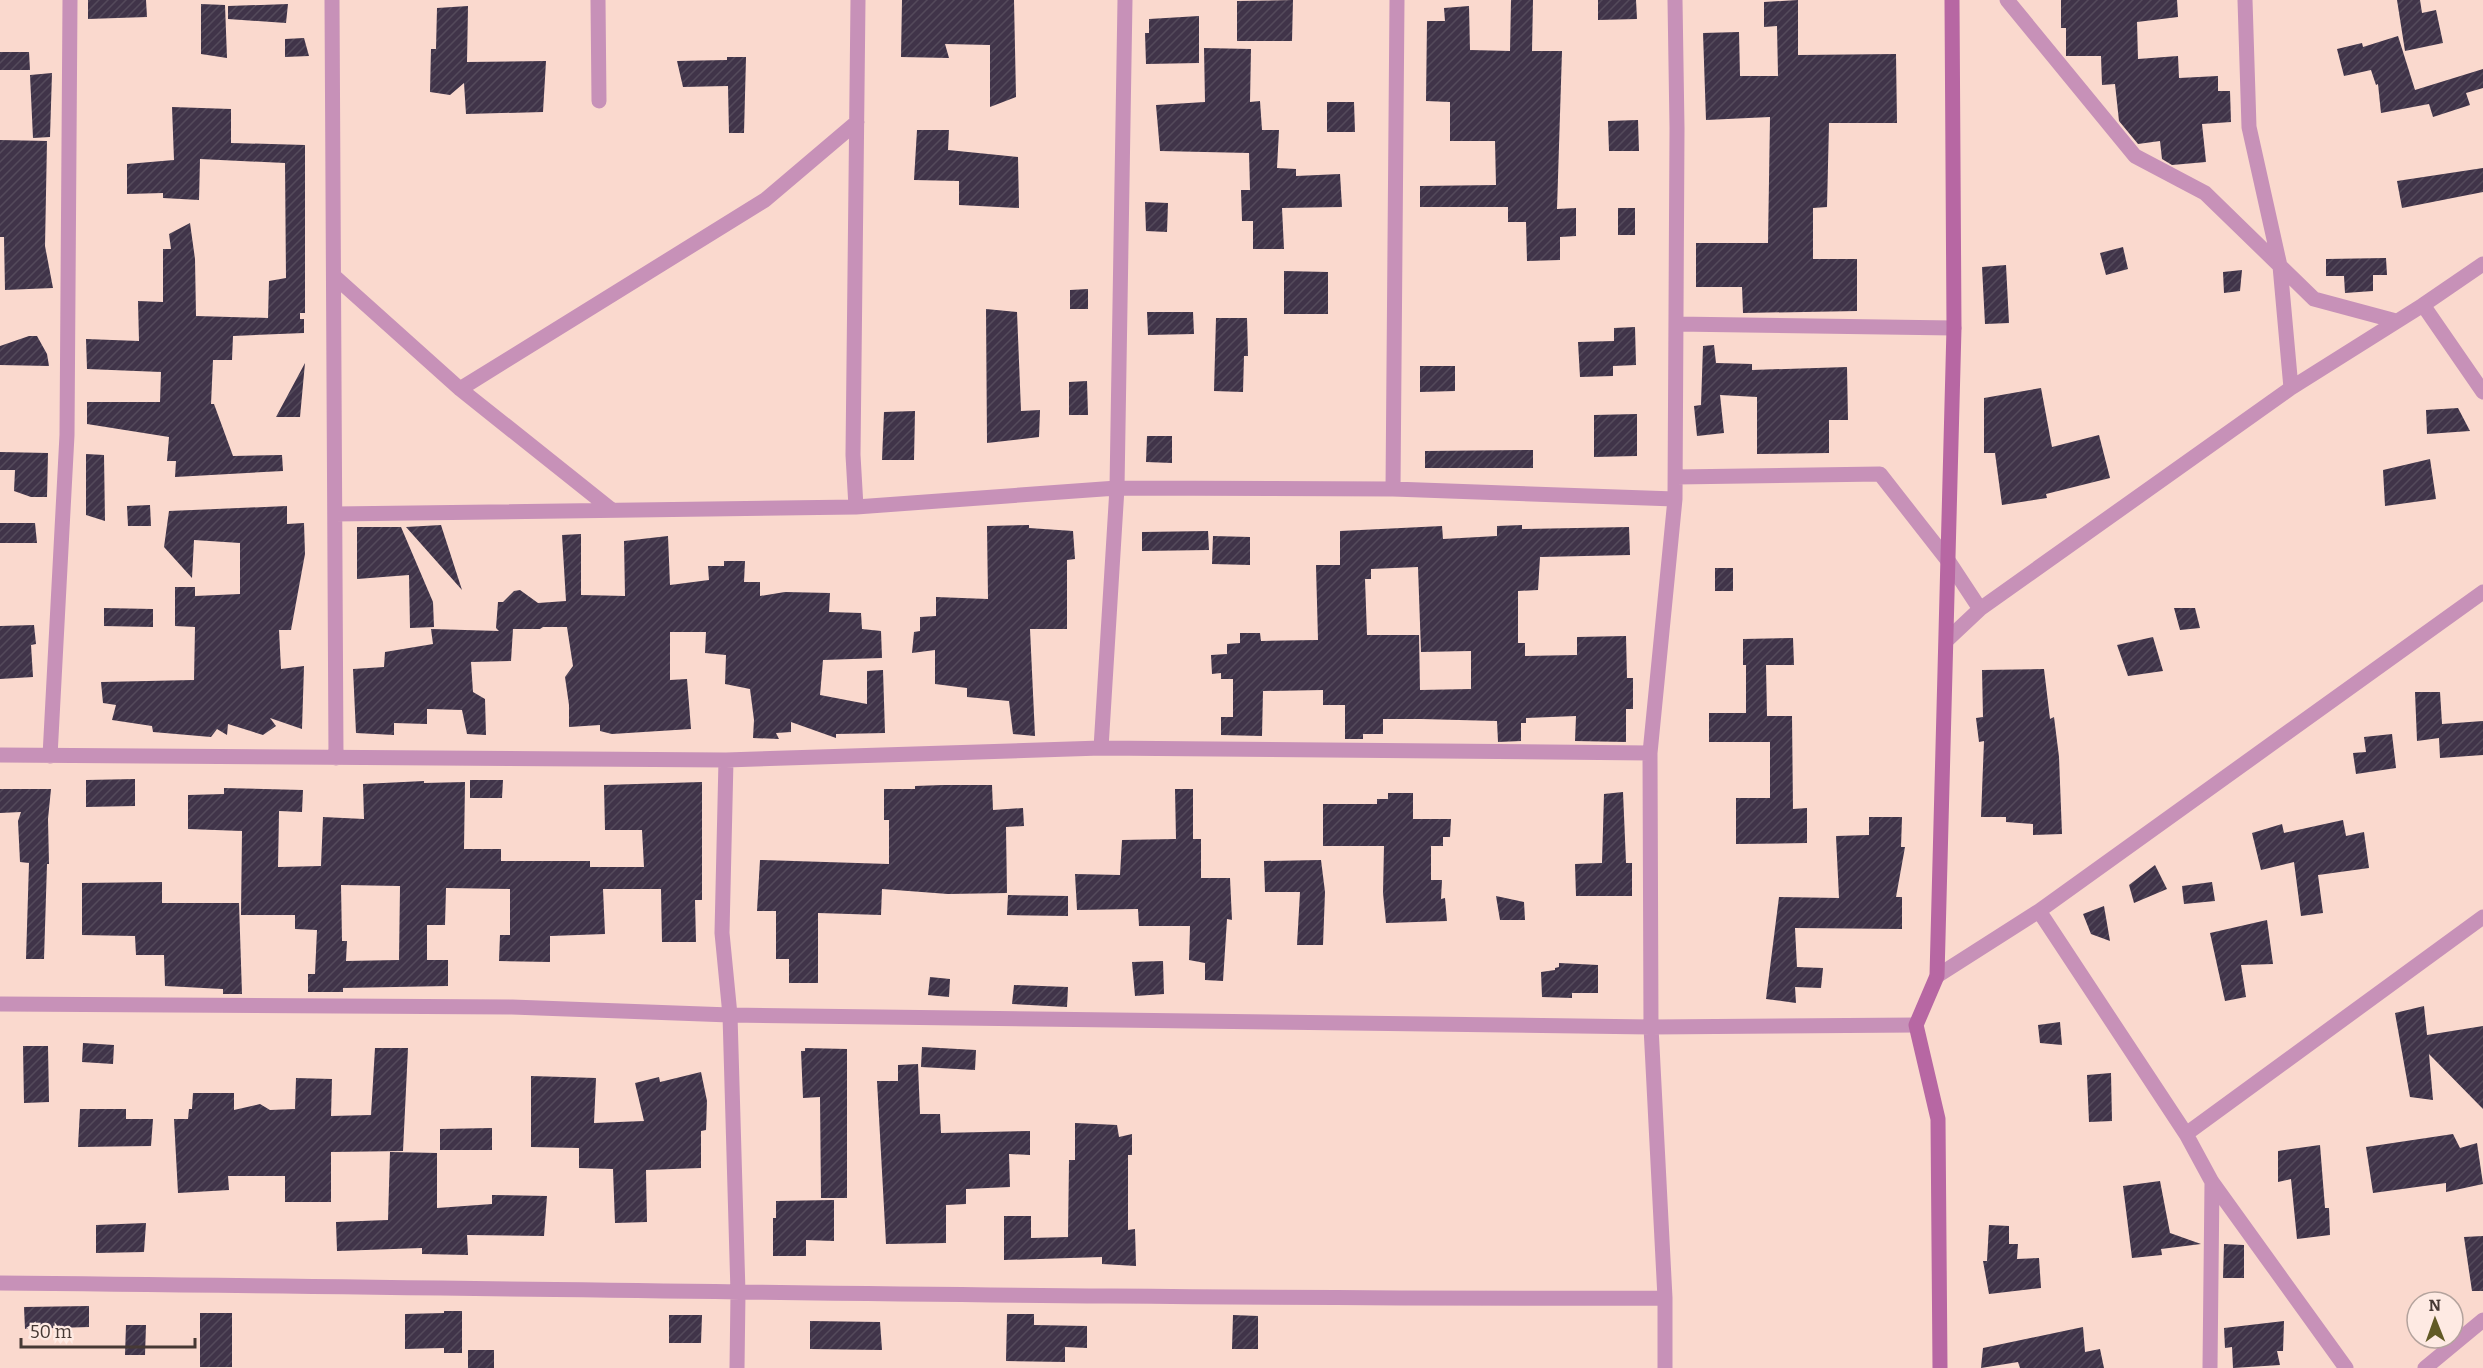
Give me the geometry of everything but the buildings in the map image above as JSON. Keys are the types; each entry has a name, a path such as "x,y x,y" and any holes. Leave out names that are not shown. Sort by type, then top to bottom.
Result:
{"street":[{"path":"50,756 67,435 70,0"},
{"path":"332,0 336,758"},
{"path":"598,0 599,101"},
{"path":"856,507 854,455 858,0"},
{"path":"1101,748 1116,488 1125,0"},
{"path":"1393,489 1397,0"},
{"path":"1665,1368 1665,1298 1651,1027 1650,753 1676,477 1675,0"},
{"path":"1940,1368 1938,1119 1916,1025 1937,976 1954,328 1952,0"},
{"path":"2007,0 2135,156 2205,193 2314,299 2396,321"},
{"path":"2245,0 2249,127 2280,266 2291,388"},
{"path":"460,389 765,200 857,122"},
{"path":"1947,640 1980,609 2291,388 2423,305 2483,264"},
{"path":"334,276 460,389 612,510"},
{"path":"2423,305 2483,392"},
{"path":"1676,324 1954,328"},
{"path":"1676,477 1880,474 1949,562 1980,609"},
{"path":"335,514 856,507 1116,488 1393,489 1675,499"},
{"path":"1937,976 2039,911 2483,592"},
{"path":"0,754 726,760 1101,748 1650,753"},
{"path":"726,760 722,933 730,1015 738,1293 737,1368"},
{"path":"2039,911 2186,1134 2212,1182 2346,1368"},
{"path":"2186,1134 2483,917"},
{"path":"0,1004 512,1007 730,1015 1651,1027 1916,1025"},
{"path":"2210,1368 2212,1182"},
{"path":"0,1283 566,1288 738,1293 1665,1298"},
{"path":"2425,1368 2483,1320"}]}
